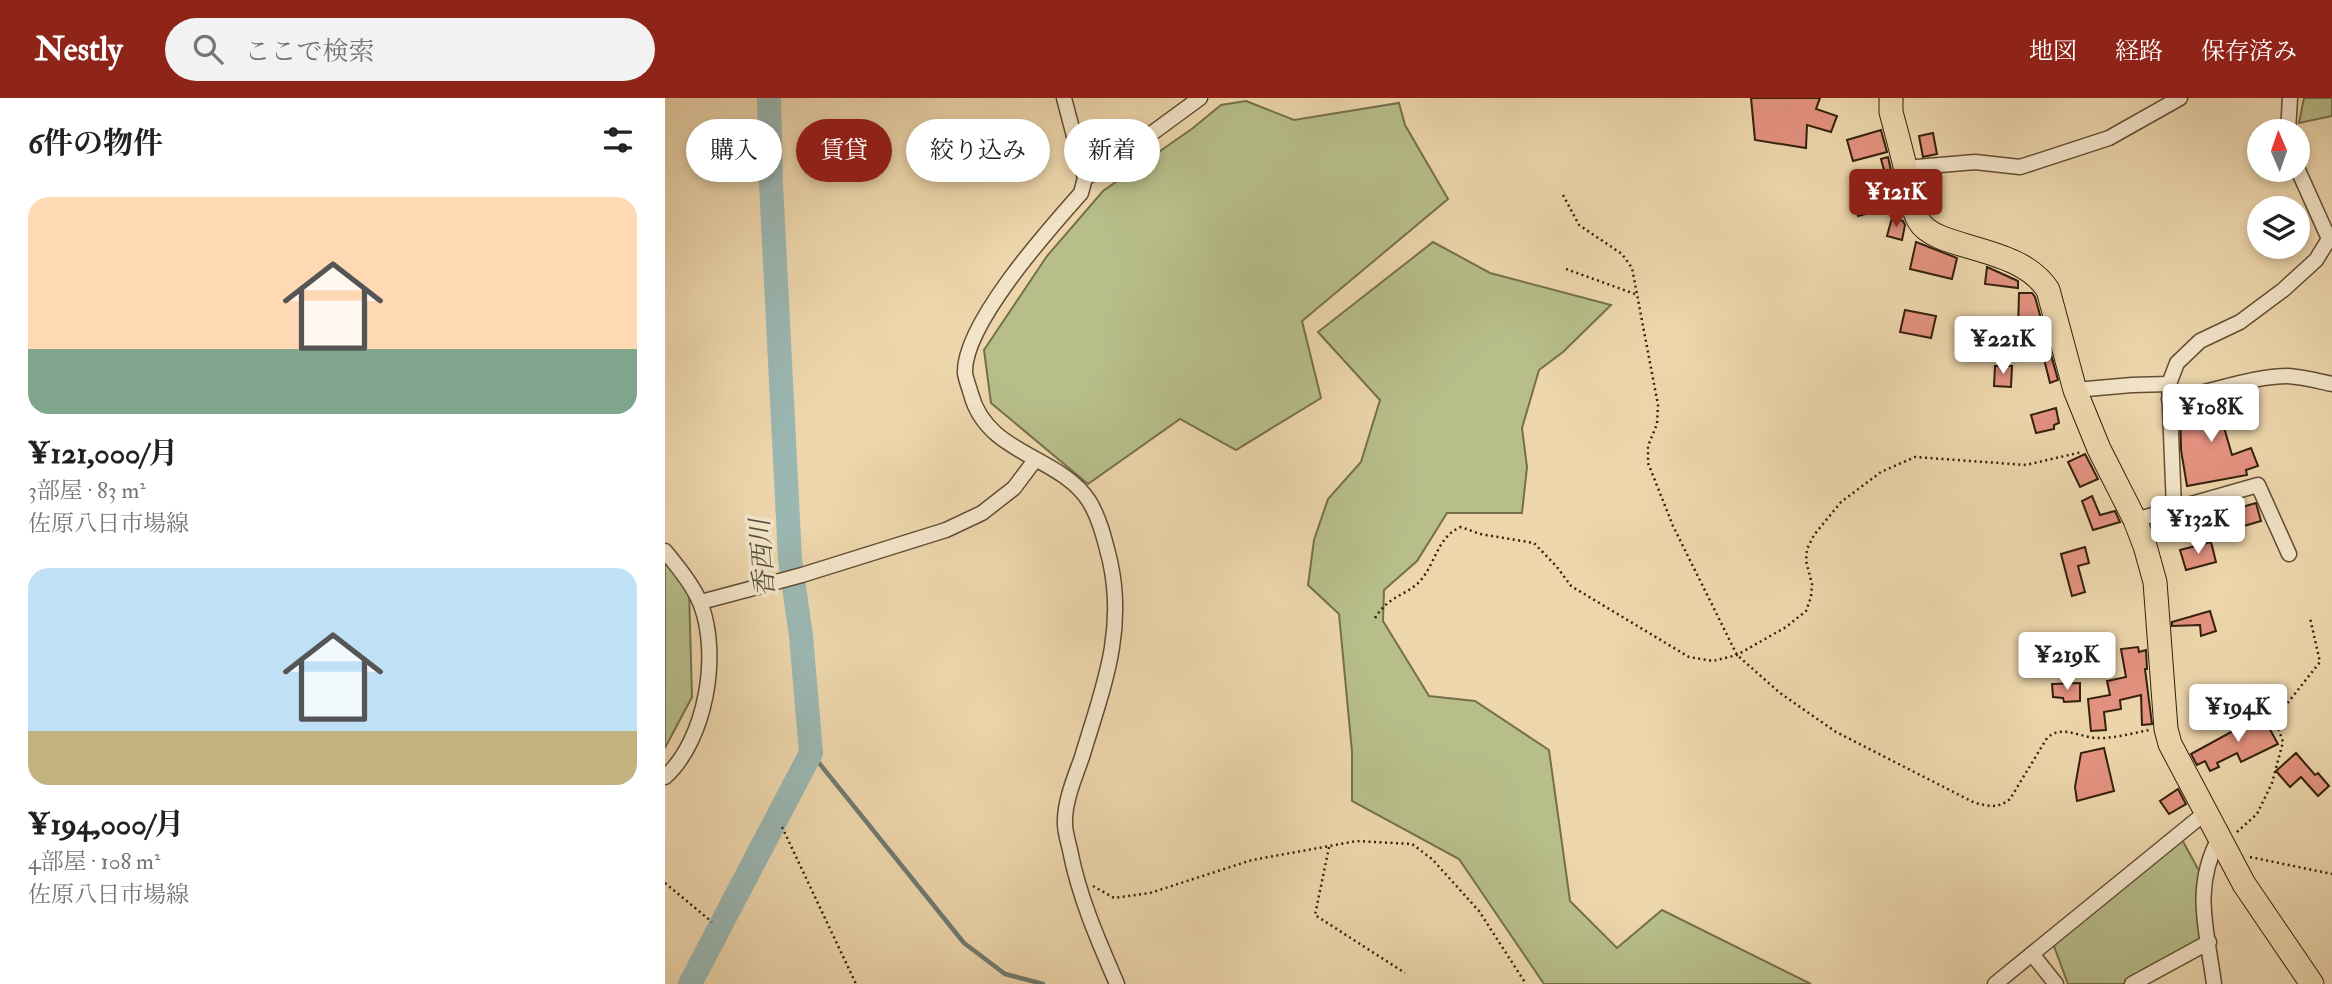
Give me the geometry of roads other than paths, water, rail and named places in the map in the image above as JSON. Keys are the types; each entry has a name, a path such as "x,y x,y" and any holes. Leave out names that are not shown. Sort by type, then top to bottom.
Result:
{"main road":[{"path":"1891,98 1891,112 1913,205 1923,226 1942,237 2019,264 2041,278 2048,290 2075,390 2099,449 2135,520 2155,582 2166,729 2170,744 2205,813 2258,905 2312,984"}],"street":[{"path":"1064,98 1070,119"},
{"path":"1160,127 1200,98"},
{"path":"1905,168 1975,162 2019,167 2109,138 2180,98"},
{"path":"2289,119 2290,98"},
{"path":"1084,182 1081,193 979,324 969,351 965,373 974,406 986,424 1004,442 1068,480 1089,501 1104,535 1112,573 1115,640 1111,664 1070,795 1065,822 1075,876 1089,920 1117,984"},
{"path":"2174,508 2169,384 2177,363 2200,341 2240,321 2283,290 2316,260 2330,239 2304,182"},
{"path":"2169,400 2197,396 2267,378 2290,376 2332,384"},
{"path":"2075,390 2132,384 2169,384"},
{"path":"701,603 946,530 982,513 1014,488 1035,460"},
{"path":"2135,520 2257,485 2289,554"},
{"path":"665,551 701,603 710,639 706,691 685,755 665,777"},
{"path":"1995,984 2205,813"},
{"path":"2214,984 2203,917 2204,880 2208,860 2223,845"},
{"path":"2132,984 2209,942"},
{"path":"2032,954 2056,984"}],"waterway":[{"name":"香西川","path":"690,984 811,753 801,636 790,559 769,98"},
{"path":"811,753 964,943 1005,974 1043,984"}]}
